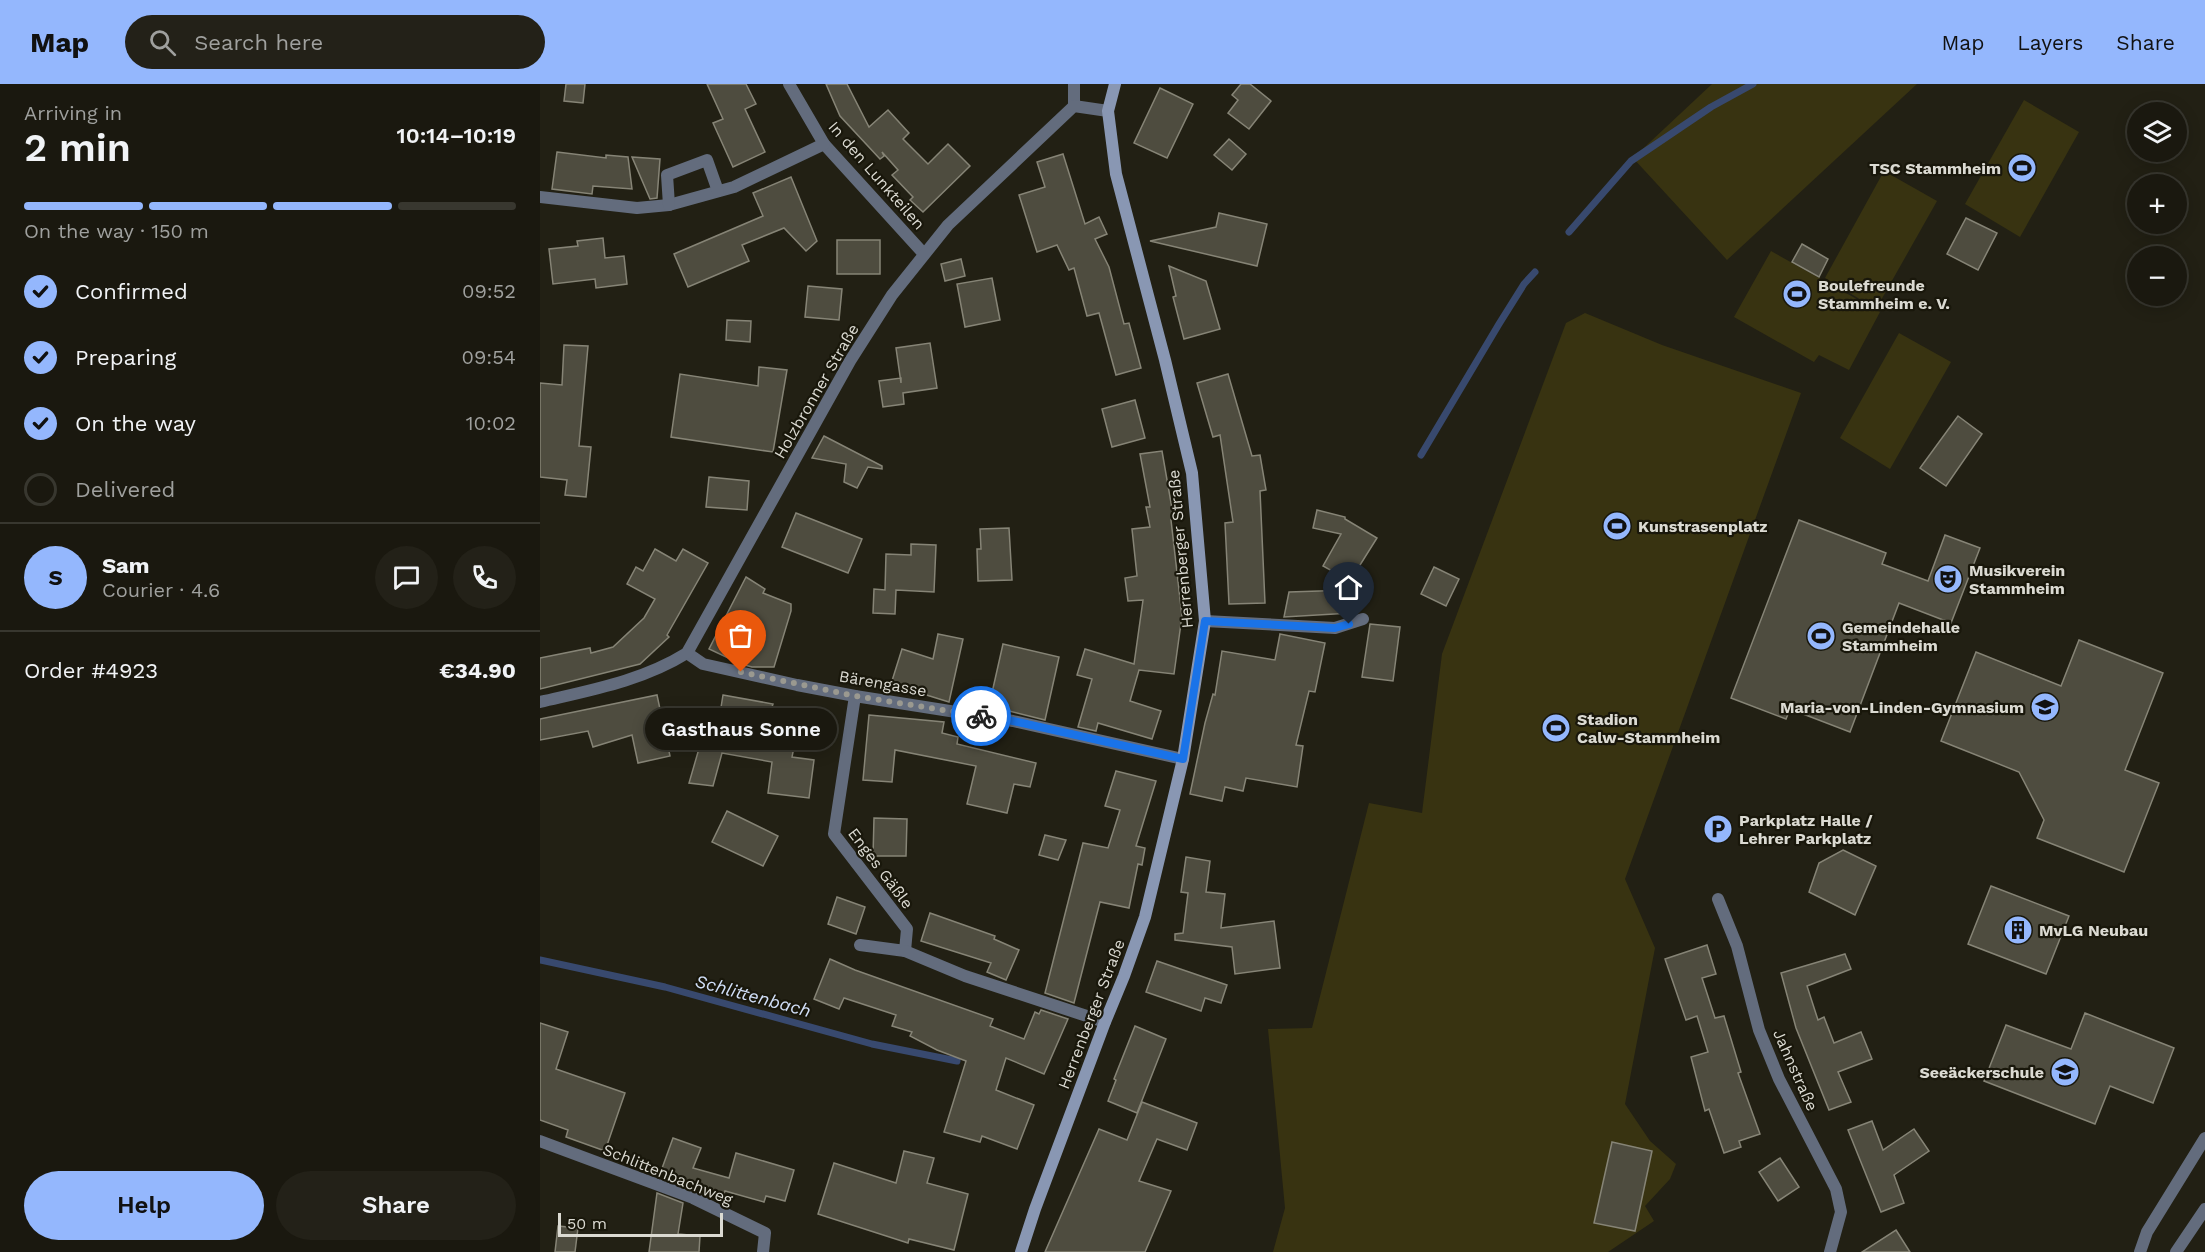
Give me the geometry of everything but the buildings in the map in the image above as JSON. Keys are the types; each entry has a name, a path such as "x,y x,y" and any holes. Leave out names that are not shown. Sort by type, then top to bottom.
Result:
{"street":[{"name":"In den Lunkteilen","path":"789,84 824,144 924,254"},
{"path":"1074,84 1074,106 1108,111 1115,84"},
{"name":"Holzbronner Straße","path":"687,653 850,361 892,295 948,225 1074,106"},
{"name":"Herrenberger Straße","path":"1021,1252 1145,917 1183,759 1205,621 1192,473 1116,174 1108,111"},
{"path":"540,197 637,208 669,205 734,187 824,144"},
{"path":"669,205 668,175 707,160 718,191"},
{"path":"1205,621 1335,628 1363,620"},
{"path":"540,702 626,681 668,665 687,653"},
{"name":"Bärengasse","path":"687,653 703,664 855,696 1013,721 1183,759"},
{"name":"Enges Gäßle","path":"855,696 834,834 907,929 905,951"},
{"name":"Jahnstraße","path":"1718,899 1737,946 1759,1030 1775,1069 1836,1189 1842,1212 1830,1252"},
{"path":"860,945 905,951 965,976 1105,1022"},
{"path":"2140,1252 2147,1232 2205,1138"},
{"name":"Schlittenbachweg","path":"540,1141 693,1198 765,1233 763,1252"},
{"path":"2176,1252 2205,1209"}],"shaded area":[{"path":"1712,84 1917,84 1727,260 1633,158"},
{"name":"TSC Stammheim","path":"2024,100 2079,132 2020,237 1965,204"},
{"name":"TSC Stammheim","path":"1884,171 1937,201 1876,309 1825,278"},
{"name":"Boulefreunde Stammheim e. V.","path":"1771,251 1880,312 1849,370 1819,355 1814,362 1734,317"},
{"name":"Stadion Calw-Stammheim","path":"1585,313 1662,345 1801,393 1625,879 1655,948 1625,1104 1650,1141 1676,1164 1670,1179 1645,1206 1654,1221 1608,1252 1273,1252 1285,1208 1268,1029 1312,1028 1369,803 1422,813 1442,654 1566,323"},
{"path":"1899,333 1951,362 1890,469 1840,438"}],"waterway":[{"path":"1569,232 1631,161 1711,107 1753,84"},
{"path":"1421,455 1499,324 1524,284 1535,272"},
{"name":"Schlittenbach","path":"540,960 665,987 872,1044 957,1061"}],"way so far":[{"path":"741,672 855,696 981,716"}],"place":[{"name":"TSC Stammheim","path":"2022,168"},
{"name":"Boulefreunde Stammheim e. V.","path":"1797,294"},
{"name":"Kunstrasenplatz","path":"1617,526"},
{"name":"Musikverein Stammheim","path":"1948,579"},
{"name":"Gemeindehalle Stammheim","path":"1821,636"},
{"name":"Gasthaus Sonne","path":"741,672"},
{"name":"Maria-von-Linden-Gymnasium","path":"2045,707"},
{"name":"Stadion Calw-Stammheim","path":"1556,728"},
{"name":"Parkplatz Halle / Lehrer Parkplatz","path":"1718,829"},
{"name":"MvLG Neubau","path":"2018,930"},
{"name":"Seeäckerschule","path":"2065,1072"}],"route":[{"path":"981,716 1183,759 1205,621 1335,628 1349,624"}]}
